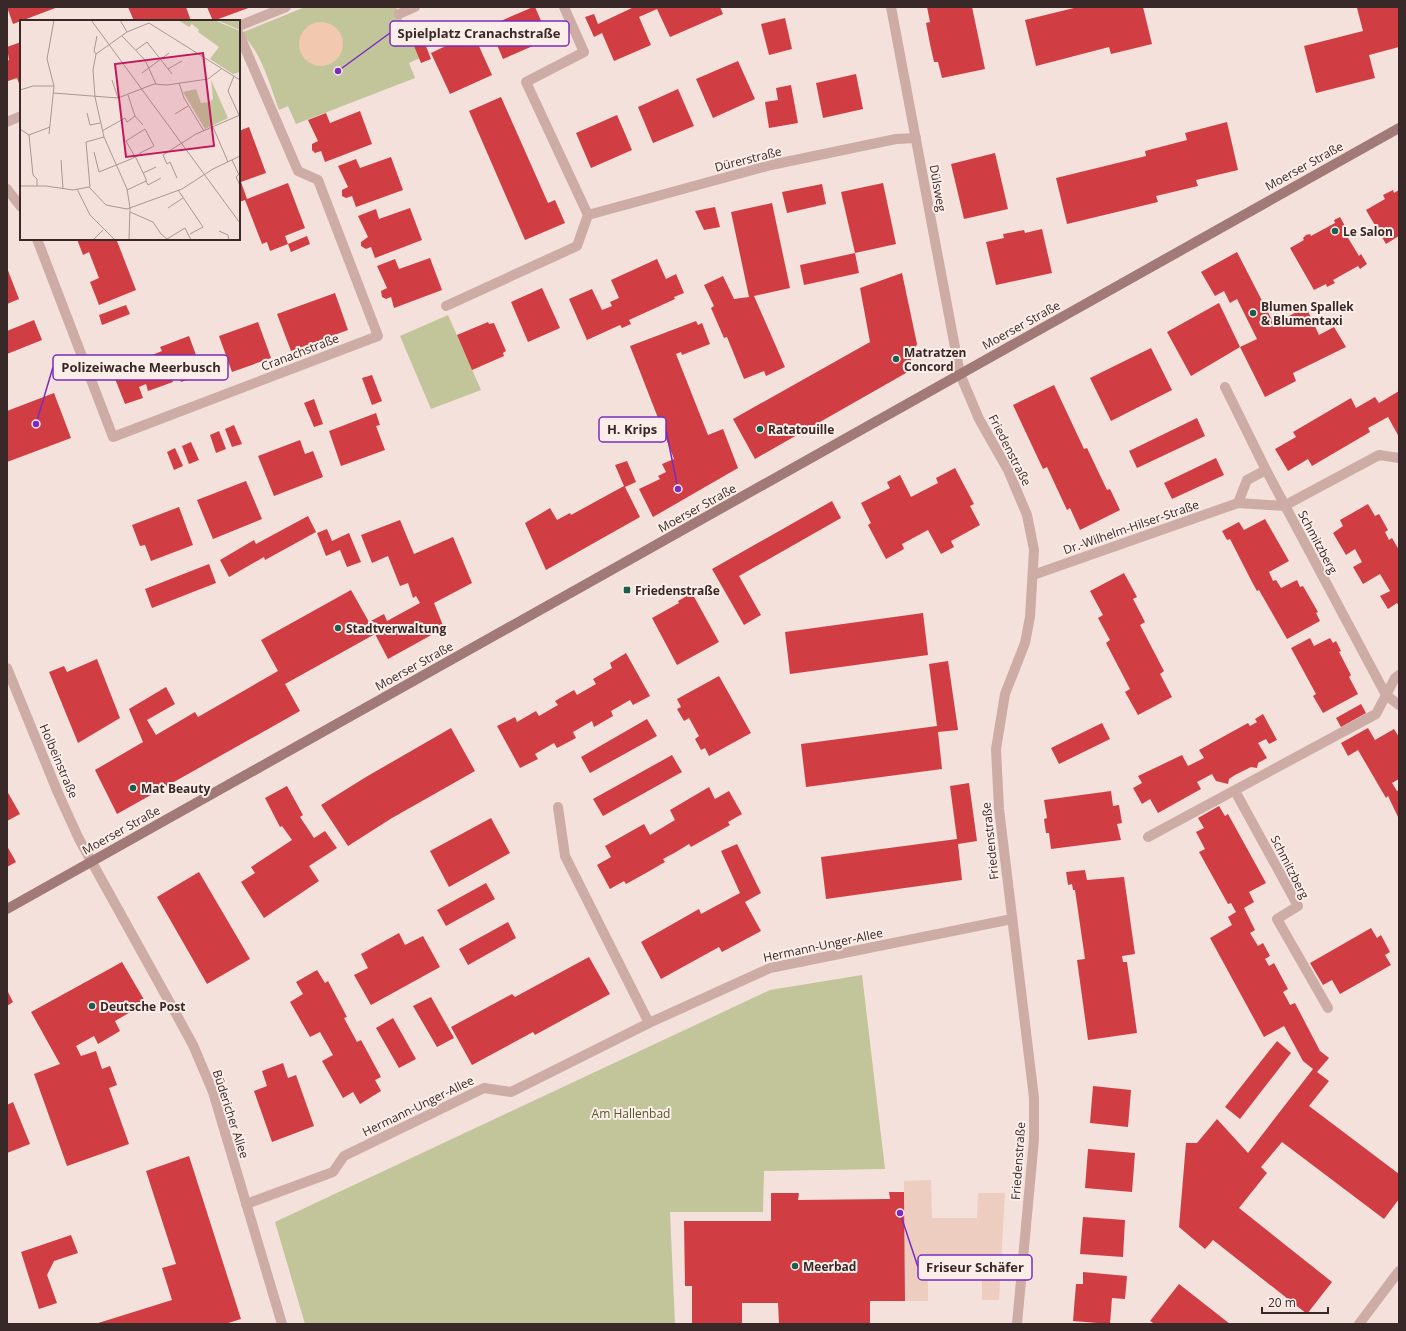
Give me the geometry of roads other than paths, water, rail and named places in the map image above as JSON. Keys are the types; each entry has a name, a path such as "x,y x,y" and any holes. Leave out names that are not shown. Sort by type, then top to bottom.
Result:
{"main road":[{"name":"Moerser Straße","path":"7,909 1399,128"}],"street":[{"path":"240,26 286,7"},
{"path":"400,14 415,7"},
{"path":"446,306 577,246 588,215 526,82 584,52 564,7"},
{"name":"Dülsweg","path":"892,7 960,374"},
{"name":"Cranachstraße","path":"37,240 113,437 378,336 318,180 298,171 240,36"},
{"path":"7,122 20,116"},
{"name":"Dürerstraße","path":"588,215 771,166 896,139 916,138"},
{"path":"7,189 20,206"},
{"name":"Friedenstraße","path":"960,374 979,419 1008,470 1027,515 1034,550 1031,609 1024,643 1005,694 996,749 999,809 1029,1056 1034,1111 1034,1139 1017,1324"},
{"path":"1225,387 1284,506 1379,455 1399,458"},
{"path":"1238,503 1247,480 1266,470"},
{"name":"Dr.-Wilhelm-Hilser-Straße","path":"1033,575 1238,503 1284,506"},
{"name":"Schmitzberg","path":"1284,506 1386,695 1399,705"},
{"name":"Holbeinstraße","path":"7,668 58,793 91,861"},
{"path":"1148,837 1376,714 1395,678 1399,675"},
{"name":"Schmitzberg","path":"1235,791 1298,906 1277,919 1328,1008"},
{"path":"558,807 565,856 649,1023"},
{"name":"Büdericher Allee","path":"91,861 193,1045 213,1092 282,1324"},
{"name":"Hermann-Unger-Allee","path":"246,1204 333,1172 344,1156 484,1088 511,1092 649,1023 770,968 1012,919"},
{"path":"1359,1324 1399,1271"}],"place":[{"name":"Spielplatz Cranachstraße","path":"338,71"},
{"name":"Le Salon","path":"1335,231"},
{"name":"Blumen Spallek & Blumentaxi","path":"1253,313"},
{"name":"Matratzen Concord","path":"896,359"},
{"name":"Polizeiwache Meerbusch","path":"36,424"},
{"name":"Ratatouille","path":"760,429"},
{"name":"H. Krips","path":"678,489"},
{"name":"Friedenstraße","path":"627,590"},
{"name":"Stadtverwaltung","path":"338,628"},
{"name":"Mat Beauty","path":"133,788"},
{"name":"Deutsche Post","path":"92,1006"},
{"name":"Friseur Schäfer","path":"900,1213"},
{"name":"Meerbad","path":"795,1266"}],"park label":[{"name":"Am Hallenbad","path":"631,1113"}]}
